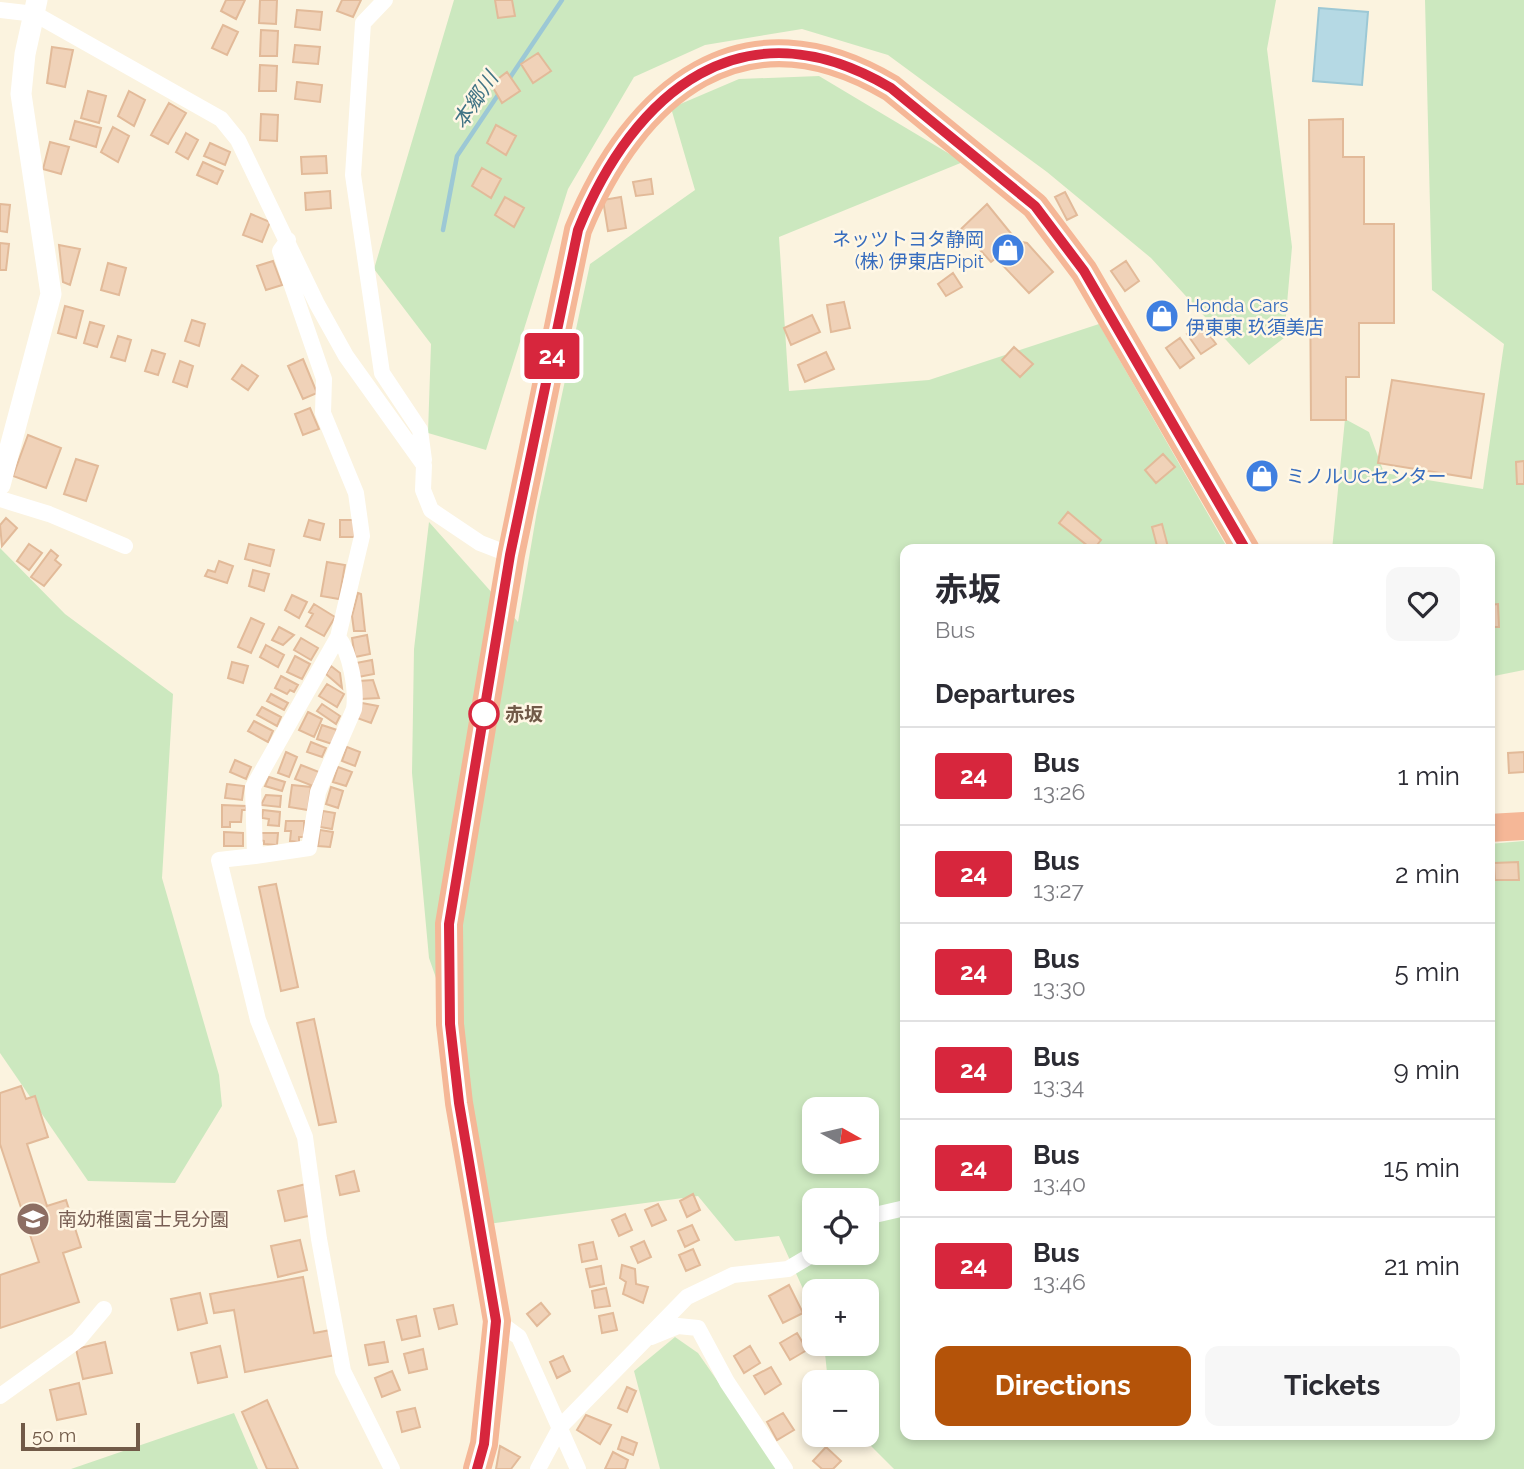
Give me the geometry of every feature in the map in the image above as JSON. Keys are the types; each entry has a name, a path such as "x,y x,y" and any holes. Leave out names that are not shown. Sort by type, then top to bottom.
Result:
{"highway":[{"path":"477,1469 484,1444 496,1321 459,1103 447,968 449,924 510,555 578,230 594,190 613,158 644,118 674,89 711,62 772,48 815,51 867,72 950,134 1035,206 1084,271 1243,544"},
{"path":"1495,828 1524,826"}],"street":[{"path":"385,0 363,23 353,175 382,373 420,430 424,465 423,490 431,510 480,542 510,555"},
{"path":"0,10 36,7 221,119 238,140 317,304 346,355 424,465"},
{"path":"0,485 51,294 21,94 24,54 36,7"},
{"path":"255,856 253,787 338,637 362,536 356,493 323,413 324,379 281,251 288,240"},
{"path":"0,499 49,514 125,546"},
{"path":"338,637 344,645 355,698 318,792 309,848 219,860 258,1020 305,1138 319,1239 343,1371 392,1469"},
{"path":"879,1214 900,1209"},
{"path":"538,1469 561,1426 687,1297 733,1275 788,1269 802,1261"},
{"path":"0,1396 78,1340 104,1309"},
{"path":"496,1321 519,1337 578,1469"},
{"path":"643,1340 678,1326 698,1328 727,1382 785,1469"}],"green space":[{"path":"454,0 1276,0 1267,49 1292,247 1284,338 1249,365 1151,258 1047,172 888,55 802,29 705,45 634,77 568,189 486,450 428,433 431,344 374,269"},
{"path":"1425,0 1524,0 1524,670 1495,676 1495,544 1333,544 1345,419 1369,432 1384,473 1483,489 1504,344 1432,290"},
{"path":"819,76 963,162 779,237 789,391 929,380 1099,324 1225,544 900,544 900,1440 1495,1440 1495,843 1524,841 1524,1469 894,1469 872,1447 879,1447 879,1370 827,1370 825,1356 879,1356 879,1279 802,1279 802,1287 779,1236 735,1241 698,1196 488,1224 467,1066 429,958 412,773 414,649 429,522 518,622 537,511 590,264 695,190 671,108 739,79"},
{"path":"0,548 65,614 173,694 162,878 219,1075 222,1106 175,1183 88,1181 0,1053"},
{"path":"675,1337 698,1353 779,1469 660,1469 634,1371"},
{"path":"234,1413 258,1469 71,1469"}],"water":[{"path":"1319,8 1368,12 1362,85 1313,81"}],"building":[{"path":"226,0 245,0 236,19 221,11"},
{"path":"260,0 277,0 276,24 259,23"},
{"path":"342,0 361,0 353,17 337,11"},
{"path":"495,0 512,0 515,16 498,18"},
{"path":"297,10 322,12 320,30 295,27"},
{"path":"223,25 238,32 227,55 212,48"},
{"path":"261,30 278,31 277,56 260,56"},
{"path":"295,45 320,47 318,64 293,62"},
{"path":"52,47 73,50 65,87 47,83"},
{"path":"538,53 551,71 533,83 521,64"},
{"path":"260,65 277,66 276,91 259,91"},
{"path":"507,72 520,91 502,103 491,84"},
{"path":"297,82 322,85 320,102 295,99"},
{"path":"88,91 106,96 99,123 81,118"},
{"path":"129,91 145,100 134,126 118,116"},
{"path":"169,103 186,113 168,144 151,135"},
{"path":"261,114 278,115 277,141 260,140"},
{"path":"1343,119 1343,157 1364,157 1364,224 1394,224 1394,323 1359,323 1359,377 1346,377 1346,420 1311,420 1309,120"},
{"path":"75,121 101,128 96,147 70,139"},
{"path":"496,125 516,136 506,155 487,143"},
{"path":"113,127 129,136 118,162 101,152"},
{"path":"186,133 198,140 188,159 176,152"},
{"path":"50,142 69,147 61,174 43,169"},
{"path":"210,143 230,152 225,165 204,156"},
{"path":"326,156 327,173 302,174 301,157"},
{"path":"203,162 223,171 217,184 197,175"},
{"path":"482,168 501,179 491,198 472,186"},
{"path":"651,179 653,194 636,196 633,182"},
{"path":"330,191 331,208 306,210 305,193"},
{"path":"1065,192 1077,215 1067,220 1055,197"},
{"path":"505,197 524,208 514,227 495,215"},
{"path":"621,197 626,228 608,231 603,200"},
{"path":"0,204 10,205 7,232 0,231"},
{"name":"ネッツトヨタ静岡 (株) 伊東店Pipit","path":"987,204 1017,241 1027,243 1053,272 1029,293 996,258 991,262 961,229"},
{"path":"251,214 270,222 262,242 243,235"},
{"path":"0,243 9,244 6,270 0,270"},
{"path":"59,245 80,249 70,285 63,282"},
{"path":"273,261 282,285 266,290 257,266"},
{"path":"1126,261 1139,281 1125,291 1111,271"},
{"path":"108,263 126,268 119,295 101,290"},
{"path":"953,273 962,287 946,296 938,284"},
{"path":"844,302 850,328 831,332 827,305"},
{"name":"Honda Cars 伊東東 玖須美店","path":"1167,302 1177,316 1158,331 1147,316"},
{"path":"65,306 83,311 76,338 58,333"},
{"path":"812,315 820,332 791,345 784,328"},
{"path":"192,320 205,324 199,346 185,341"},
{"path":"90,322 104,326 97,347 84,343"},
{"path":"1201,324 1216,344 1201,354 1187,334"},
{"path":"118,336 131,340 125,361 111,357"},
{"path":"1180,338 1194,358 1180,368 1166,348"},
{"path":"1014,347 1033,364 1020,377 1002,360"},
{"path":"152,350 165,354 158,375 145,371"},
{"path":"826,352 834,369 805,382 798,365"},
{"path":"303,359 317,393 303,399 288,366"},
{"path":"180,361 193,366 187,387 173,382"},
{"path":"242,365 258,376 248,390 232,379"},
{"path":"1392,380 1484,394 1471,478 1378,463"},
{"path":"310,408 319,429 303,435 295,414"},
{"path":"28,435 61,448 46,488 13,476"},
{"path":"1163,454 1175,467 1156,483 1145,470"},
{"path":"76,459 98,466 86,501 64,494"},
{"path":"1524,461 1524,484 1517,484 1516,462"},
{"path":"1068,512 1101,540 1098,544 1085,544 1059,523"},
{"path":"6,518 17,528 2,546 0,525"},
{"path":"309,520 324,524 320,540 304,536"},
{"path":"340,520 357,520 356,537 340,537"},
{"path":"1162,524 1167,544 1156,544 1152,527"},
{"path":"29,544 42,553 29,570 17,561"},
{"path":"249,544 274,550 270,566 245,559"},
{"path":"51,550 58,556 55,560 61,565 44,586 31,577"},
{"path":"219,561 233,566 227,583 205,576 208,570 215,572"},
{"path":"327,562 345,565 339,599 321,596"},
{"path":"253,570 269,574 264,591 249,586"},
{"path":"358,593 361,594 365,631 354,631 352,616"},
{"path":"292,595 307,602 299,618 285,610"},
{"path":"314,604 335,617 324,636 306,626 313,614 309,612"},
{"path":"1495,604 1498,604 1499,627 1495,627"},
{"path":"251,618 264,624 251,653 238,647"},
{"path":"279,627 294,635 283,645 272,640"},
{"path":"367,635 370,654 355,657 352,638"},
{"path":"301,638 318,648 311,660 294,650"},
{"path":"266,645 284,655 278,667 260,657"},
{"path":"295,656 310,664 302,679 287,672"},
{"path":"372,660 374,674 358,677 356,663"},
{"path":"232,662 248,666 243,683 228,678"},
{"path":"331,666 340,673 342,688 326,674"},
{"path":"281,676 298,685 294,692 290,690 287,694 275,688"},
{"path":"373,680 379,698 361,699 359,681"},
{"path":"327,684 344,694 337,707 319,696"},
{"path":"271,694 288,703 284,710 267,701"},
{"path":"362,703 378,706 371,723 357,718"},
{"path":"322,704 340,716 336,724 317,711"},
{"path":"262,707 281,717 277,726 257,715"},
{"path":"308,712 322,719 314,737 299,730"},
{"path":"254,721 273,731 268,742 248,731"},
{"path":"322,725 337,730 332,744 317,739"},
{"path":"311,742 326,748 322,757 307,752"},
{"path":"347,747 360,752 355,766 342,761"},
{"path":"286,752 297,757 289,777 278,773"},
{"path":"1524,752 1524,772 1509,773 1508,753"},
{"path":"235,760 251,767 246,779 230,772"},
{"path":"301,765 319,772 313,786 295,779"},
{"path":"338,767 352,772 346,786 333,782"},
{"path":"269,777 285,782 282,791 265,786"},
{"path":"227,784 244,786 242,800 225,798"},
{"path":"292,785 311,787 308,810 289,807"},
{"path":"331,787 343,791 338,808 326,804"},
{"path":"266,795 281,796 280,807 261,805"},
{"path":"222,805 246,806 246,810 242,810 241,822 230,822 230,827 222,827"},
{"path":"263,810 280,812 279,826 268,825 269,819 262,818"},
{"path":"323,811 335,813 332,829 320,827"},
{"path":"286,821 304,821 304,837 299,837 299,842 290,841 291,831 285,831"},
{"path":"320,830 333,832 330,847 318,846"},
{"path":"224,832 243,833 243,846 224,846"},
{"path":"260,833 278,833 277,845 264,844 264,841 260,840"},
{"path":"1518,862 1519,880 1495,880 1495,863"},
{"path":"276,884 298,987 281,991 259,887"},
{"path":"314,1019 336,1122 319,1125 297,1023"},
{"path":"21,1086 26,1099 35,1096 48,1137 27,1144 47,1206 66,1200 81,1247 63,1253 79,1302 0,1328 0,1275 39,1262 0,1144 0,1093"},
{"path":"354,1171 359,1191 340,1195 336,1176"},
{"path":"306,1184 313,1215 285,1221 278,1191"},
{"path":"693,1194 700,1210 687,1217 680,1201"},
{"path":"658,1204 666,1220 652,1226 645,1210"},
{"path":"625,1214 632,1230 619,1236 612,1220"},
{"path":"692,1225 699,1240 685,1247 678,1231"},
{"path":"300,1240 307,1270 278,1277 271,1246"},
{"path":"644,1241 651,1257 638,1263 631,1247"},
{"path":"593,1242 597,1259 582,1262 579,1245"},
{"path":"693,1249 700,1265 686,1271 679,1255"},
{"path":"622,1265 635,1269 636,1284 648,1287 643,1303 623,1294 626,1282 620,1278"},
{"path":"601,1266 604,1284 590,1287 586,1269"},
{"path":"303,1277 314,1333 331,1330 336,1355 245,1372 234,1310 214,1313 210,1294"},
{"path":"789,1285 802,1314 783,1323 769,1296"},
{"path":"606,1288 610,1306 595,1308 592,1291"},
{"path":"200,1293 207,1323 178,1330 171,1299"},
{"path":"541,1303 550,1314 537,1326 527,1314"},
{"path":"453,1305 457,1324 439,1329 434,1309"},
{"path":"613,1313 617,1330 602,1333 599,1316"},
{"path":"416,1316 420,1336 402,1340 397,1320"},
{"path":"797,1333 802,1342 802,1353 790,1360 780,1343"},
{"path":"105,1342 112,1373 83,1379 76,1349"},
{"path":"384,1342 388,1362 369,1365 365,1345"},
{"path":"220,1346 227,1377 198,1383 191,1353"},
{"path":"750,1346 760,1363 744,1373 734,1356"},
{"path":"423,1349 427,1369 409,1373 404,1354"},
{"path":"563,1356 570,1371 557,1378 550,1362"},
{"path":"771,1367 781,1384 765,1394 754,1376"},
{"path":"392,1371 400,1390 382,1397 375,1378"},
{"path":"79,1383 86,1414 57,1420 50,1390"},
{"path":"627,1387 636,1391 627,1412 618,1408"},
{"path":"267,1400 298,1469 267,1469 242,1412"},
{"path":"415,1408 420,1427 402,1432 397,1412"},
{"path":"783,1413 794,1430 777,1440 767,1422"},
{"path":"586,1415 611,1425 600,1444 577,1430"},
{"path":"622,1437 637,1443 633,1455 618,1449"},
{"path":"500,1446 520,1457 511,1469 496,1469"},
{"path":"826,1447 841,1461 833,1469 822,1469 813,1461"},
{"path":"613,1452 628,1460 625,1469 605,1469"}],"waterway":[{"name":"本郷川","path":"507,82 562,0"},
{"name":"本郷川","path":"443,230 457,156 500,92"}],"bus line":[{"name":"24","path":"477,1469 484,1444 495,1354 496,1321 459,1103 450,1024 447,968 449,924 510,555 578,230 594,190 613,158 644,118 674,89 711,62 772,48 815,51 867,72 891,88 1035,206 1084,271 1243,544"}],"place":[{"name":"ネッツトヨタ静岡 (株) 伊東店Pipit","path":"1008,250"},
{"name":"Honda Cars 伊東東 玖須美店","path":"1162,316"},
{"name":"ミノルUCセンター","path":"1262,476"},
{"name":"赤坂","path":"484,714"},
{"name":"南幼稚園富士見分園","path":"33,1219"}]}
